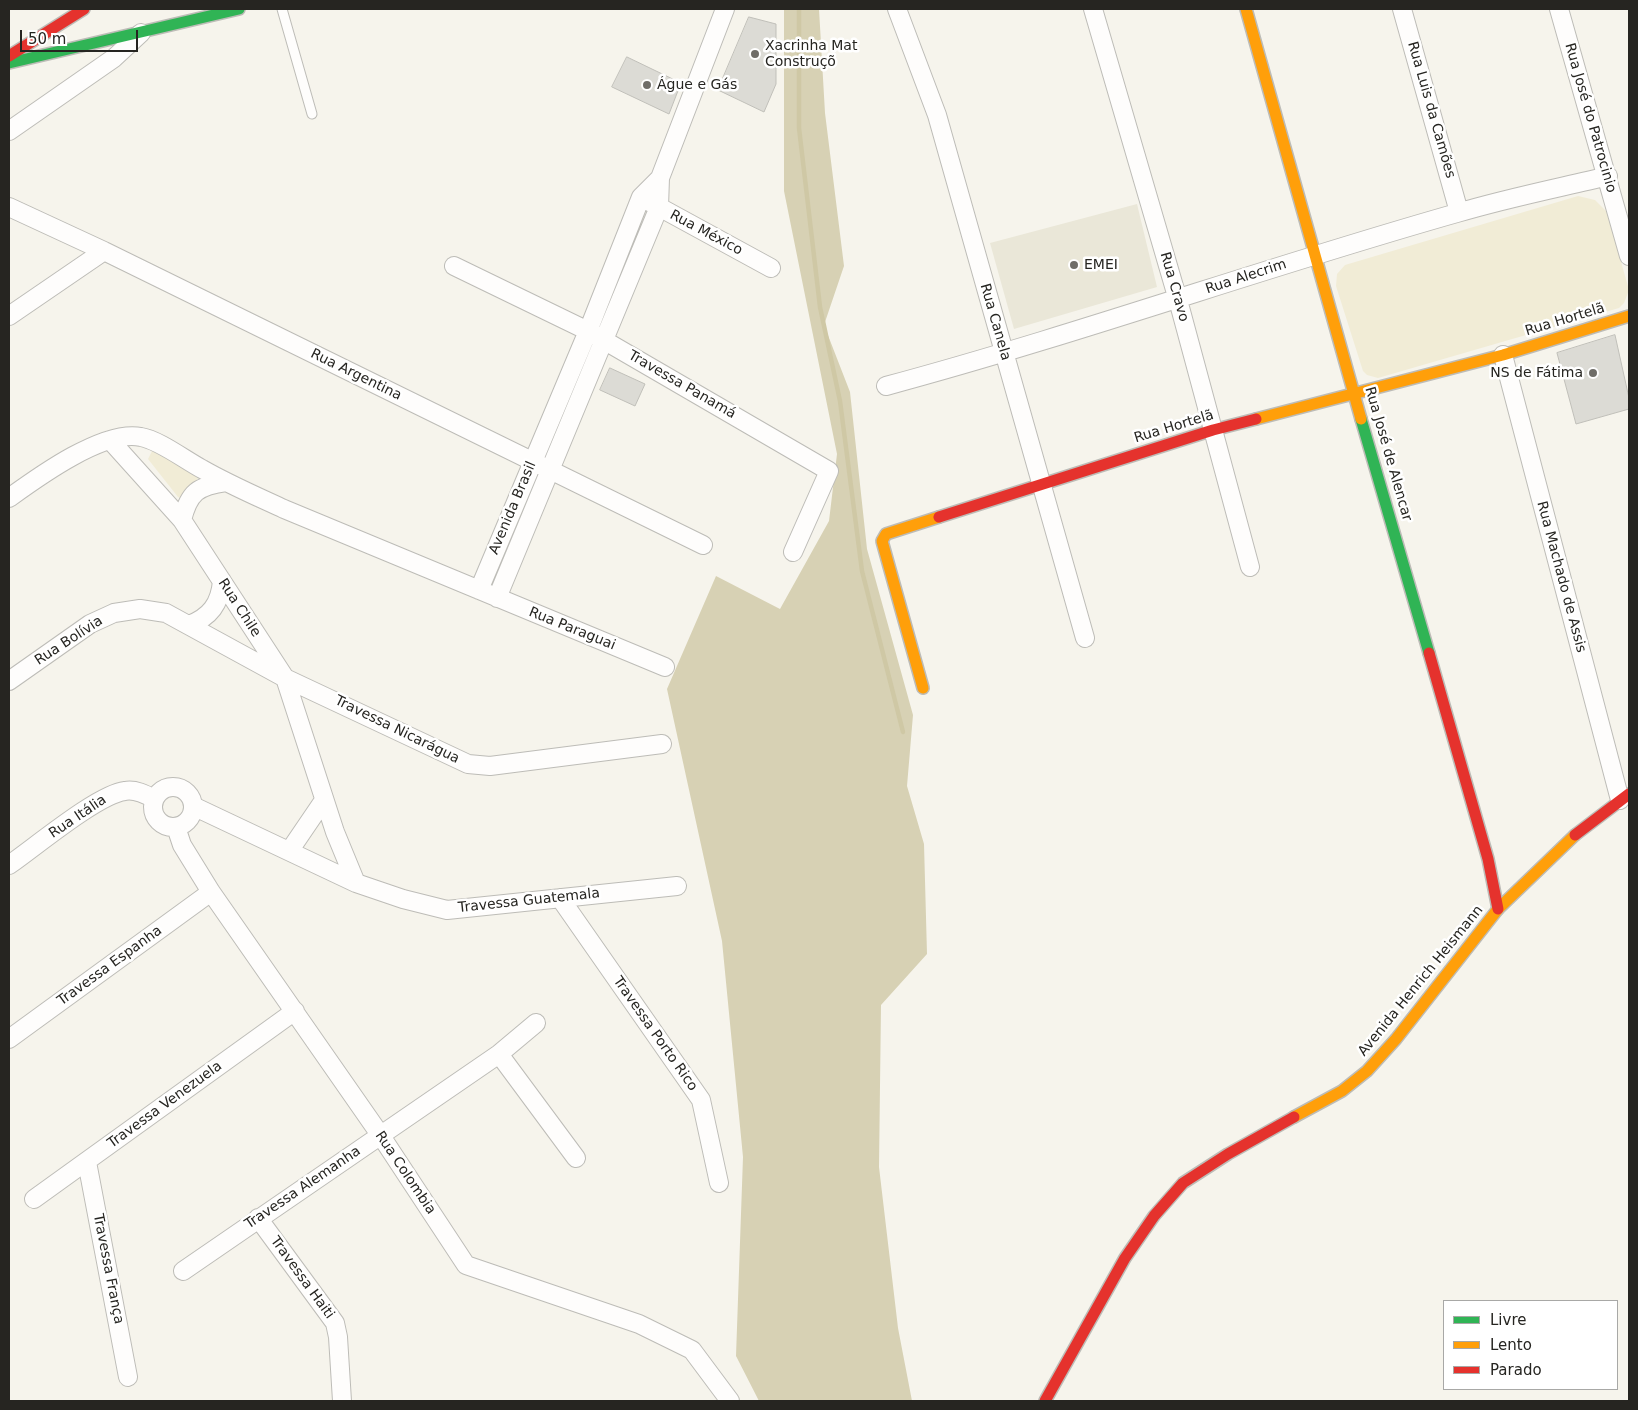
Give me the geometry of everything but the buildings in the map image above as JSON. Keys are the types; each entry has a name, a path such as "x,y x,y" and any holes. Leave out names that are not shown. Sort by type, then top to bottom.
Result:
{"street":[{"path":"9,56 84,9"},
{"path":"9,63 239,9"},
{"name":"Avenida Brasil","path":"479,590 533,461 596,335 625,286 659,207 660,178 725,9"},
{"name":"Rua Canela","path":"898,9 936,114 1084,638"},
{"name":"Rua Cravo","path":"1093,9 1178,300 1250,567"},
{"name":"Rua José de Alencar","path":"1246,9 1314,255 1488,859 1498,909"},
{"name":"Rua Luis da Camões","path":"1402,9 1459,212"},
{"name":"Rua José do Patrocinio","path":"1559,9 1608,176 1629,256"},
{"path":"9,131 114,58 141,33"},
{"name":"Rua Alecrim","path":"886,386 1004,354 1314,255 1459,212 1608,176"},
{"name":"Avenida Brasil","path":"497,598 549,469 596,335 609,281 641,197 660,178"},
{"name":"Rua México","path":"641,197 771,268"},
{"name":"Rua Argentina","path":"9,207 104,251 703,545"},
{"path":"9,316 104,251"},
{"name":"Travessa Panamá","path":"454,266 596,335 829,471 793,552"},
{"path":"609,281 625,286"},
{"name":"Rua Hortelã","path":"923,688 882,541 886,534 1214,430 1503,354 1629,316"},
{"name":"Rua Machado de Assis","path":"1503,354 1625,797"},
{"path":"9,498 54,467 110,440 133,436 149,439 226,482 284,509 479,590"},
{"name":"Rua Chile","path":"110,440 182,520 285,678 334,832 356,883"},
{"path":"182,520 185,506 193,494 204,486 226,482"},
{"path":"189,625 210,614 217,604 222,581"},
{"name":"Rua Paraguai","path":"479,590 666,667"},
{"name":"Rua Bolívia","path":"9,682 90,624 114,613 140,609 166,613 285,678"},
{"name":"Travessa Nicarágua","path":"285,678 468,764 490,766 662,744"},
{"path":"178,787 188,794 193,806 188,820 176,827 169,827 157,820 152,806 154,799 164,788 178,787"},
{"name":"Rua Itália","path":"9,865 106,796 126,790 141,792 154,799"},
{"name":"Avenida Henrich Heismann","path":"1044,1401 1125,1258 1154,1216 1182,1183 1228,1154 1342,1091 1368,1071 1396,1039 1498,909 1563,844 1625,797"},
{"path":"290,850 324,800"},
{"name":"Travessa Guatemala","path":"193,806 290,850 356,883 403,899 447,910 677,886"},
{"name":"Rua Colombia","path":"176,827 182,845 211,892 381,1136 466,1265 640,1324 692,1350 730,1401"},
{"name":"Travessa Espanha","path":"9,1039 211,892"},
{"name":"Travessa Porto Rico","path":"560,898 701,1100 719,1183"},
{"name":"Travessa Venezuela","path":"34,1199 295,1012"},
{"name":"Travessa Alemanha","path":"183,1271 499,1054 536,1023"},
{"path":"499,1054 576,1158"},
{"name":"Travessa França","path":"87,1162 128,1377"},
{"name":"Travessa Haiti","path":"258,1218 335,1323 338,1337 342,1401"}],"lane":[{"path":"282,9 312,114"}],"shaded area":[{"path":"784,9 819,9 825,113 844,266 824,325 850,392 867,549 913,715 907,786 924,844 927,954 881,1005 879,1167 898,1328 912,1401 759,1401 736,1356 743,1157 722,941 667,689 716,576 780,609 829,521 837,454 784,191"},
{"path":"1578,196 1595,200 1607,212 1629,290 1624,303 1619,308 1378,378 1367,375 1363,371 1336,286 1337,274 1345,265"},
{"name":"EMEI","path":"1137,204 1157,287 1014,329 990,243"},
{"path":"152,451 197,471 198,478 183,499 178,497 148,459"}],"waterway":[{"path":"799,9 799,128 820,307 840,401 862,571 903,732"}],"traffic: fast":[{"path":"9,63 239,9"},
{"path":"1361,419 1429,653"}],"traffic: slow":[{"path":"1246,9 1361,419"},
{"path":"1256,419 1503,355 1629,316"},
{"path":"923,688 882,541 886,534 939,517"},
{"path":"1294,1117 1342,1091 1367,1071 1396,1039 1498,909 1575,835"}],"traffic: jam":[{"path":"9,56 84,9"},
{"path":"939,517 1213,430 1256,419"},
{"path":"1429,653 1488,859 1498,909"},
{"path":"1575,835 1629,794"},
{"path":"1045,1401 1125,1258 1154,1216 1183,1183 1228,1154 1294,1117"}],"place":[{"name":"Xacrinha Mat Construçõ","path":"755,54"},
{"name":"Águe e Gás","path":"647,85"},
{"name":"EMEI","path":"1074,265"},
{"name":"NS de Fátima","path":"1593,373"}]}
